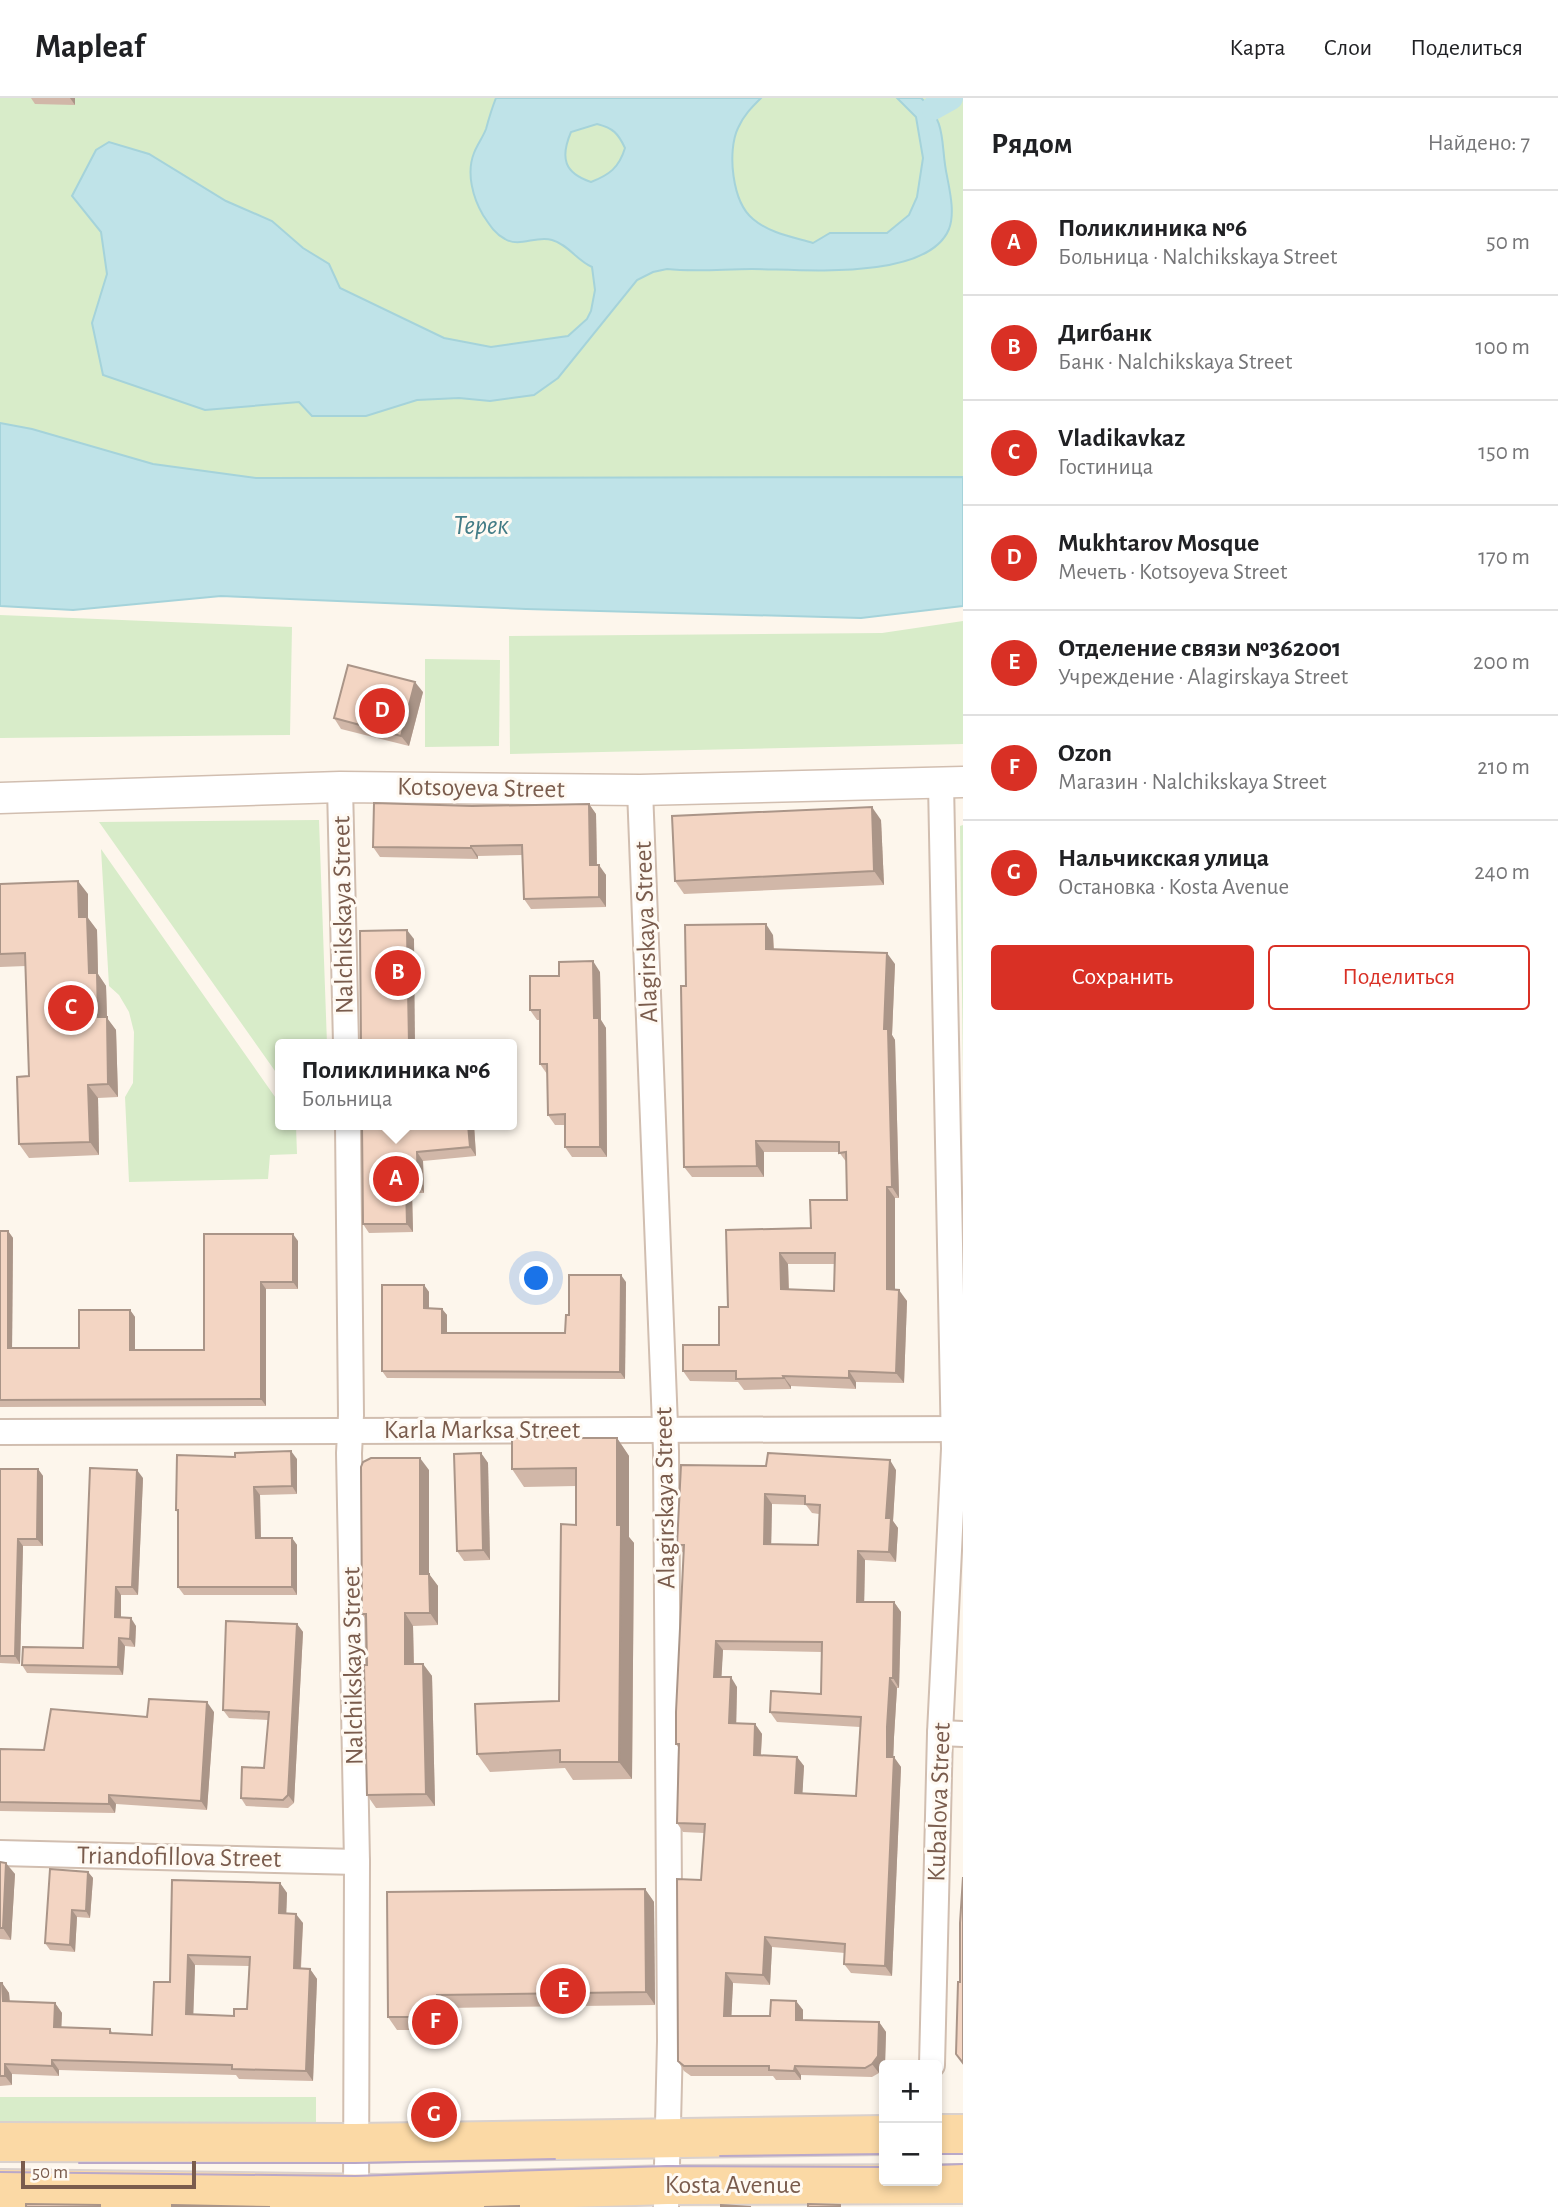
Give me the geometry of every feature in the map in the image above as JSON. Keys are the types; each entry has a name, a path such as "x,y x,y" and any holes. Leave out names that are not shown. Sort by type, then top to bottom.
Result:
{"main road":[{"path":"942,2134 963,2134"},
{"name":"Kosta Avenue","path":"0,2142 355,2143 879,2135"},
{"name":"Kosta Avenue","path":"0,2189 356,2200 939,2189"}],"street":[{"name":"Kotsoyeva Street","path":"0,798 340,786 640,790 952,782"},
{"name":"Kubalova Street","path":"932,2060 952,1734 958,1429 952,782"},
{"name":"Nalchikskaya Street","path":"340,786 346,1039"},
{"name":"Alagirskaya Street","path":"640,790 665,1430 670,2041 666,2196"},
{"name":"Nalchikskaya Street","path":"348,1130 357,1861 356,2200"},
{"name":"Karla Marksa Street","path":"0,1433 958,1429"},
{"name":"Triandofillova Street","path":"0,1853 357,1861"}],"green space":[{"path":"0,98 963,98 963,477 256,478 153,464 32,429 0,423"},
{"path":"0,615 292,627 290,735 0,738"},
{"path":"963,621 963,744 510,754 509,636 882,633"},
{"path":"425,659 500,660 499,746 425,747"},
{"path":"319,820 327,1039 275,1039 275,1071 99,822"},
{"path":"963,825 963,1079 960,826"},
{"path":"101,849 275,1097 275,1130 296,1130 297,1154 270,1155 268,1179 129,1182 125,1097 133,1083 134,1032 129,1012 119,995 109,986"},
{"path":"0,2097 316,2097 316,2128 0,2128"}],"water":[{"path":"496,98 761,98 742,120 735,138 732,162 740,201 759,224 813,243 830,233 887,233 909,215 917,197 923,158 916,117 897,98 921,98 930,107 939,125 951,202 951,223 936,246 915,258 889,265 829,270 667,269 653,272 637,280 558,378 534,395 490,401 459,398 417,400 366,416 312,416 299,402 205,410 103,375 92,323 107,274 101,232 72,196 96,150 109,142 149,154 226,201 272,221 303,248 329,264 340,288 444,338 491,347 568,336 587,319 591,311 595,290 592,267 552,240 516,242 501,237 492,228 476,201 471,177 472,161","holes":["597,124 611,129 625,148 620,161 612,170 591,182 575,174 565,157 571,132"]},
{"name":"Терек","path":"0,423 32,429 153,464 256,478 963,477 963,606 861,618 526,609 221,596 73,610 0,606"}],"building":[{"path":"348,665 415,682 401,736 334,718"},
{"path":"374,803 472,806 589,804 590,865 599,865 599,897 524,899 522,845 471,848 373,847"},
{"path":"872,807 874,871 675,881 672,816"},
{"path":"78,881 79,917 87,917 89,973 97,973 98,1017 107,1017 108,1084 88,1085 90,1142 19,1144 17,1077 29,1076 25,953 0,954 0,884"},
{"path":"766,924 766,949 887,953 884,1029 888,1029 892,1187 887,1187 887,1289 899,1290 896,1373 849,1371 849,1378 783,1376 784,1378 736,1379 736,1371 683,1371 683,1345 719,1345 719,1307 728,1307 726,1230 811,1228 810,1200 847,1200 846,1152 839,1153 839,1142 756,1141 757,1166 684,1167 681,986 686,986 685,925","holes":["780,1253 835,1253 834,1291 781,1289"]},
{"path":"407,930 409,1039 361,1039 360,931"},
{"path":"593,961 594,1018 599,1018 600,1147 565,1147 565,1114 548,1115 547,1064 540,1064 540,1010 530,1010 530,976 559,976 559,962"},
{"path":"362,1130 468,1130 470,1147 417,1152 418,1184 406,1184 407,1224 363,1224"},
{"path":"0,1231 8,1231 8,1348 79,1348 79,1310 130,1310 130,1350 204,1350 204,1234 293,1234 293,1282 261,1282 261,1399 0,1400"},
{"path":"569,1275 621,1275 620,1372 382,1371 382,1285 424,1285 424,1308 442,1309 442,1333 565,1333 566,1315 569,1315"},
{"path":"512,1438 617,1438 617,1525 621,1525 619,1762 560,1762 560,1750 477,1754 475,1704 559,1701 561,1524 576,1525 576,1468 512,1469"},
{"path":"291,1451 292,1486 254,1487 256,1538 292,1538 292,1587 178,1587 177,1455 235,1457 235,1453"},
{"path":"481,1453 483,1550 457,1551 454,1454"},
{"path":"768,1453 890,1460 886,1518 891,1518 889,1552 858,1551 857,1602 894,1602 893,1678 890,1678 887,1727 887,1757 894,1757 885,1966 844,1964 845,1944 765,1937 763,1975 726,1973 724,2016 770,2016 771,2000 796,2001 796,2020 879,2022 878,2056 865,2068 795,2066 794,2071 769,2070 769,2066 684,2066 678,2061 677,1879 701,1880 705,1824 677,1823 679,1744 676,1744 676,1712 684,1545 677,1545 681,1465 766,1466","holes":["765,1494 805,1496 805,1504 820,1505 818,1545 764,1544","716,1641 822,1642 821,1694 771,1691 770,1712 861,1717 856,1796 795,1793 797,1757 754,1755 755,1724 729,1723 731,1677 714,1677"]},
{"path":"371,1458 420,1458 420,1574 429,1574 430,1613 405,1613 405,1664 423,1664 426,1794 367,1795 364,1665 367,1665 366,1614 362,1614 361,1467 363,1462"},
{"path":"90,1468 137,1470 132,1587 116,1587 115,1617 131,1618 130,1639 119,1638 118,1667 22,1665 23,1647 83,1648"},
{"path":"0,1469 38,1469 37,1539 18,1539 15,1656 0,1656"},
{"path":"226,1621 297,1624 288,1795 283,1800 241,1798 242,1767 264,1768 269,1712 223,1710"},
{"path":"149,1699 207,1702 201,1801 109,1795 109,1804 0,1802 0,1749 44,1750 51,1709 147,1717"},
{"path":"0,1862 6,1863 3,1928 0,1928"},
{"path":"50,1869 88,1872 86,1911 72,1910 70,1945 45,1943"},
{"path":"963,1877 963,2063 956,2054"},
{"path":"172,1880 280,1883 279,1913 296,1914 294,1968 310,1969 306,2071 232,2069 232,2065 52,2060 52,2066 5,2064 5,2076 0,2076 0,1983 3,2001 55,2003 54,2027 110,2029 110,2033 152,2035 154,1982 170,1982","holes":["188,1955 250,1957 247,2009 234,2009 234,2016 186,2014"]},
{"path":"645,1889 646,1992 437,1995 437,2017 388,2017 387,1892"},
{"path":"26,2204 100,2205 100,2207 26,2207"},
{"path":"808,2204 840,2205 840,2207 808,2207"},
{"path":"172,2205 270,2207 172,2207"}],"waterway":[{"path":"933,108 951,98"}],"tram line":[{"path":"720,2156 879,2154"},
{"path":"942,2154 963,2154"},
{"path":"79,2163 355,2163 555,2159"},
{"path":"942,2165 963,2164"},
{"path":"0,2172 355,2176 667,2166 879,2167"}],"place":[{"name":"Mukhtarov Mosque","path":"382,711"},
{"name":"Дигбанк","path":"398,973"},
{"name":"Vladikavkaz","path":"71,1008"},
{"name":"Поликлиника №6","path":"396,1179"},
{"name":"Отделение связи №362001","path":"563,1991"},
{"name":"Ozon","path":"435,2022"},
{"name":"Нальчикская улица","path":"434,2115"}]}
